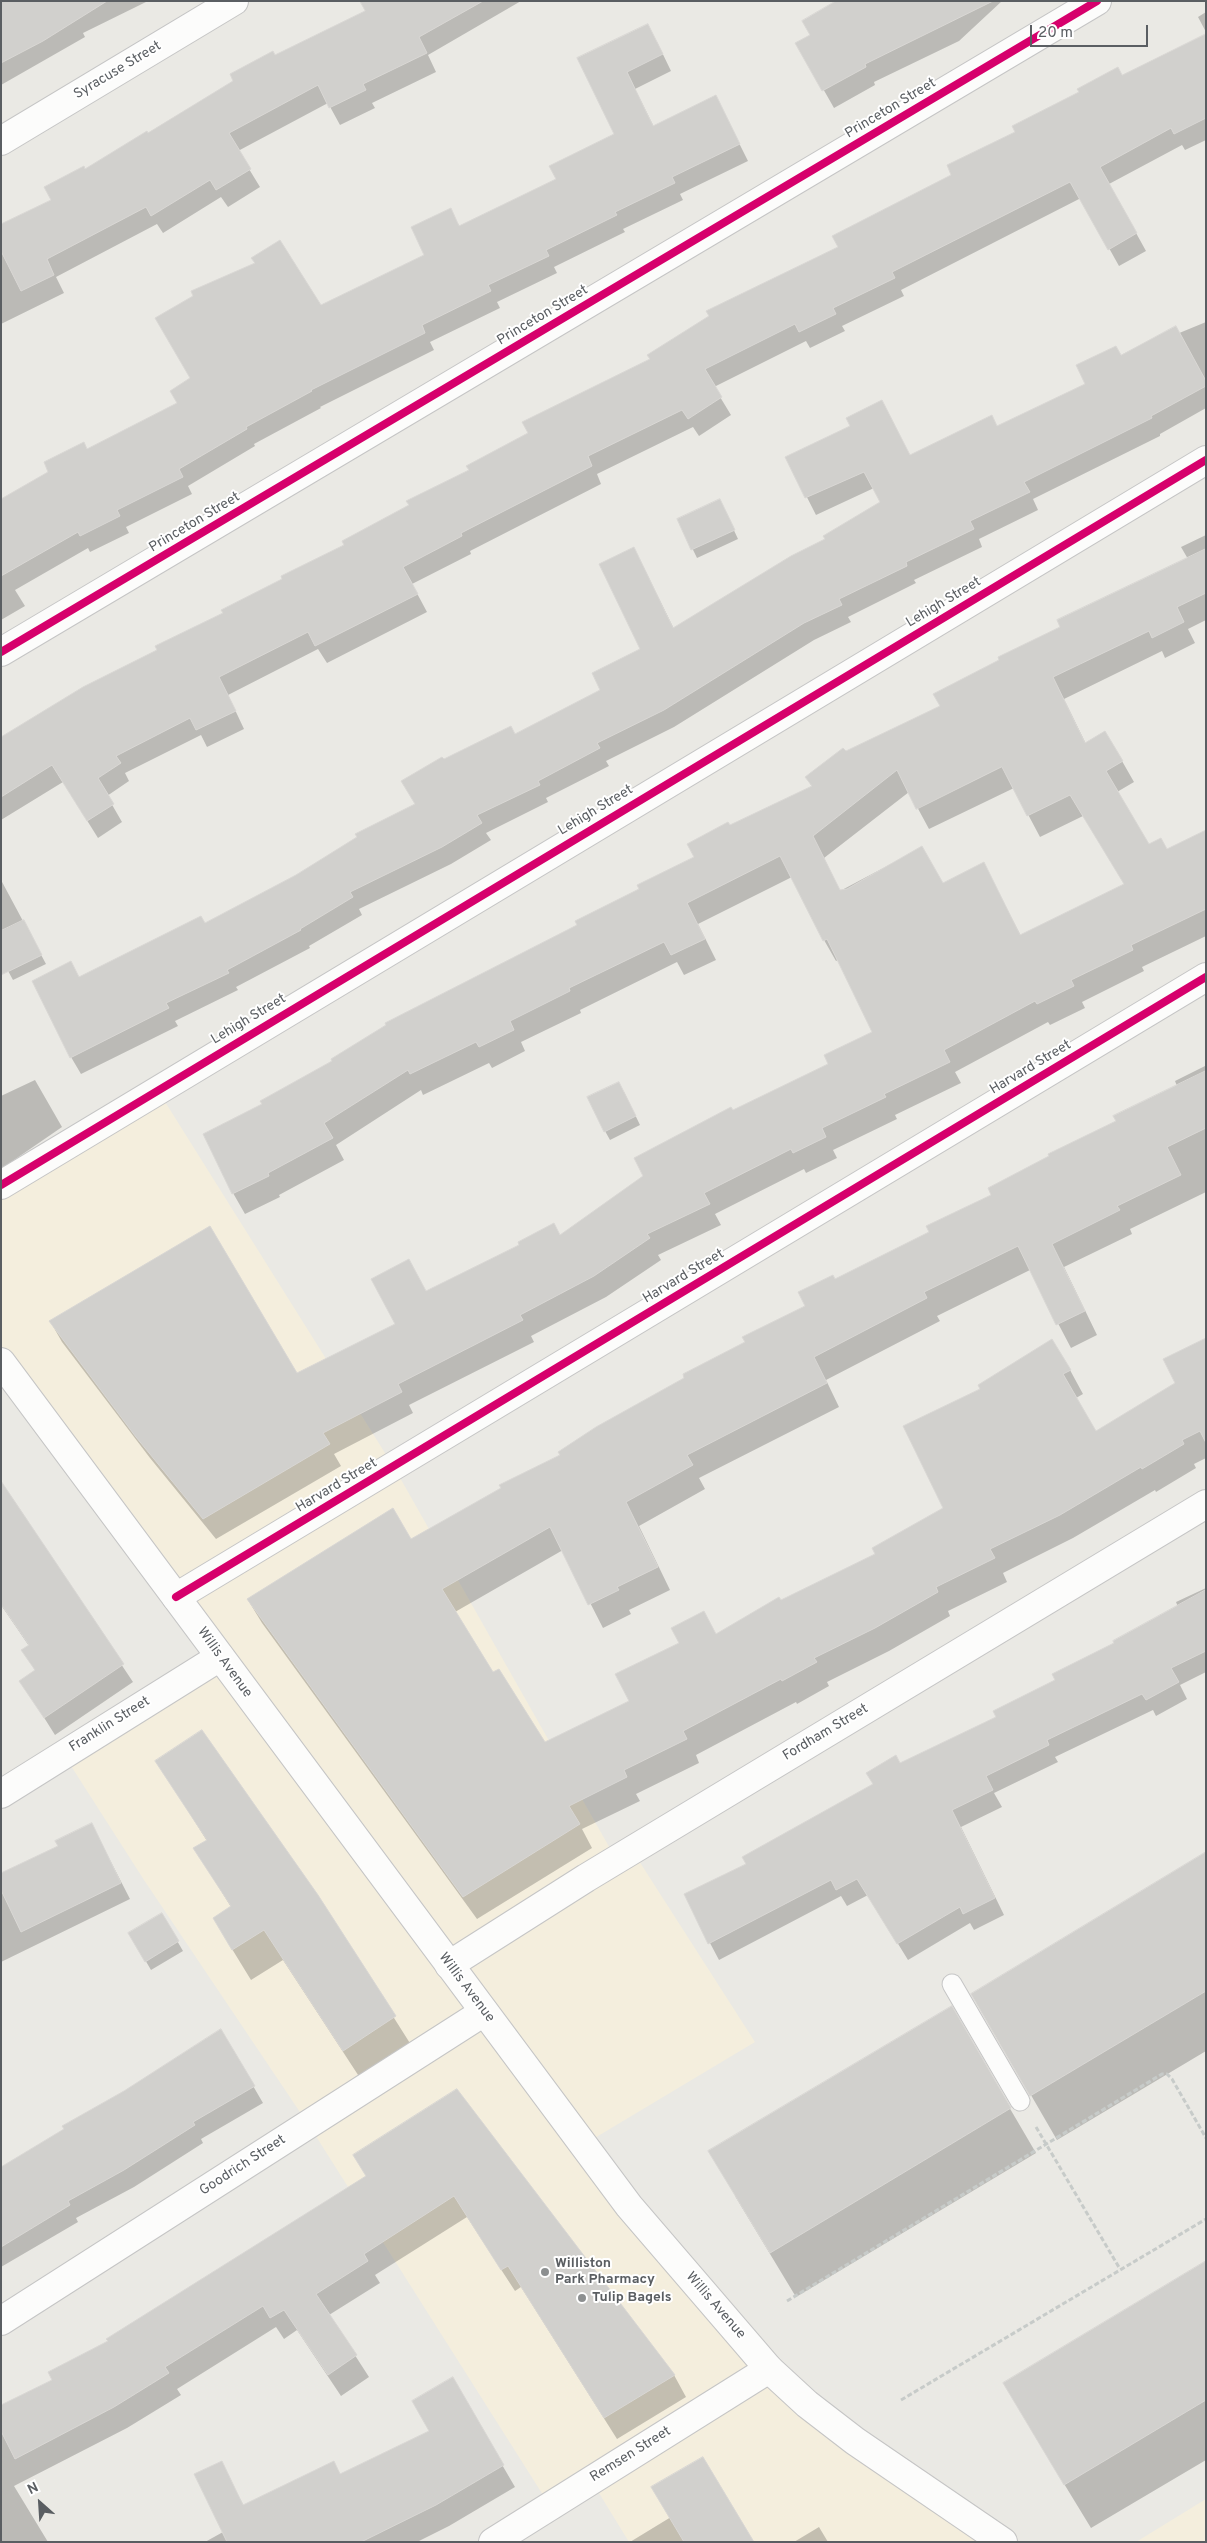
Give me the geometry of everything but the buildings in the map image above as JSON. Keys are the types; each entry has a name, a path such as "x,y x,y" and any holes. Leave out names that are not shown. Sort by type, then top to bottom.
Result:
{"street":[{"name":"Syracuse Street","path":"1,142 234,1"},
{"name":"Princeton Street","path":"1,652 1097,1"},
{"name":"Lehigh Street","path":"1,1185 1206,460"},
{"name":"Harvard Street","path":"176,1597 1206,978"},
{"name":"Willis Avenue","path":"1,1362 629,2206 769,2369 807,2404 855,2441 1003,2542"},
{"name":"Fordham Street","path":"449,1965 595,1873 1206,1504"},
{"name":"Franklin Street","path":"1,1794 220,1657"},
{"name":"Goodrich Street","path":"1,2321 484,2012"},
{"name":"Remsen Street","path":"493,2542 769,2369"}],"lane":[{"path":"952,1984 1020,2101"}],"path":[{"path":"787,2301 1162,2074 1167,2074 1206,2138"},
{"path":"1020,2101 1120,2269"},
{"path":"902,2400 1206,2219"}],"shaded area":[{"path":"157,1089 395,1469 616,1859 632,1850 755,2042 583,2145 769,2369 1003,2542 629,2542 591,2480 550,2506 312,2130 144,1880 64,1755 219,1656 1,1362 1,1184"},
{"path":"1206,2499 1206,2542 1136,2542"}],"cycle path":[{"path":"1,652 1097,1"},
{"path":"1,1185 1206,460"},
{"path":"176,1597 1206,977"}],"place":[{"name":"Williston Park Pharmacy","path":"545,2272"},
{"name":"Tulip Bagels","path":"582,2298"}]}
